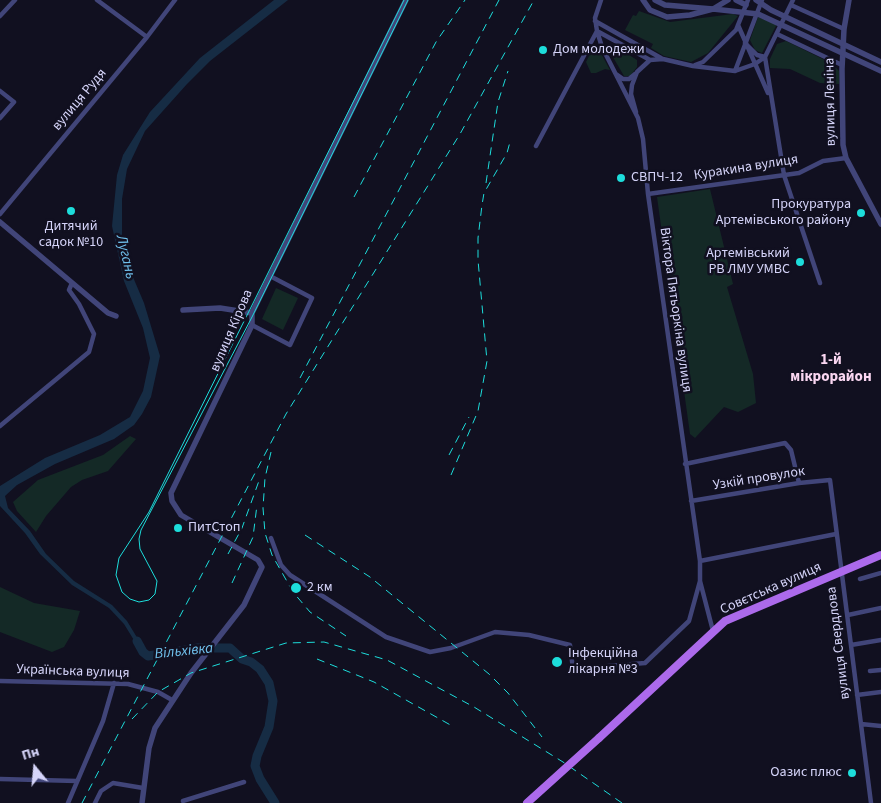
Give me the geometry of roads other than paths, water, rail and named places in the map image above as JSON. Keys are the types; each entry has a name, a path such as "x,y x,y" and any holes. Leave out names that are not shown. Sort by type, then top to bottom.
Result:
{"main road":[{"name":"Совєтська вулиця","path":"528,803 725,621 881,555"}],"street":[{"path":"0,16 15,0"},
{"path":"98,0 147,37"},
{"name":"вулиця Рудя","path":"0,214 147,37 175,0"},
{"name":"вулиця Кірова","path":"172,700 244,605 262,567 258,560 182,515 172,501 171,493 252,325 252,313 406,0"},
{"name":"Віктора Пятьоркіна вулиця","path":"601,0 595,21 596,31 615,74 638,118 643,139 648,194 700,561 700,580 713,631"},
{"path":"643,0 650,10 667,17 690,15 713,9 728,0"},
{"path":"655,0 665,5 740,11 763,16 881,71"},
{"path":"694,66 710,56 736,30 747,2 736,0"},
{"path":"756,0 771,10 881,62"},
{"path":"735,71 762,0"},
{"name":"вулиця Леніна","path":"849,0 844,29 842,65 842,122 846,158 881,224"},
{"path":"595,21 663,59 694,66 735,71 754,64 765,57 792,2 844,29"},
{"path":"738,25 771,99"},
{"path":"536,146 596,31 650,60 663,59"},
{"path":"777,34 842,65"},
{"path":"745,43 757,55 765,57"},
{"path":"765,57 784,175 820,283"},
{"path":"615,74 623,79 629,79 650,60"},
{"path":"637,72 631,94 638,118"},
{"path":"0,91 14,102 0,118"},
{"name":"Куракина вулиця","path":"648,194 799,173 823,161 846,158"},
{"path":"0,222 108,313 116,316"},
{"path":"252,325 290,345 312,298 270,276"},
{"path":"0,426 89,352 94,334 79,304 68,290 72,283"},
{"path":"183,310 220,308 252,313"},
{"path":"685,464 785,443 792,450 799,483"},
{"name":"Узкій провулок","path":"690,501 799,483 830,480"},
{"name":"вулиця Свердлова","path":"830,480 871,803"},
{"path":"700,561 836,534"},
{"path":"271,538 281,565 290,575 386,637 430,652 450,648 495,632 529,635 570,645 573,669 645,663 689,621 700,580"},
{"path":"860,579 881,573"},
{"path":"848,615 881,608"},
{"path":"851,645 881,640"},
{"path":"870,671 881,670"},
{"name":"Українська вулиця","path":"0,681 128,684 158,692 172,700"},
{"path":"68,803 103,721 114,683"},
{"path":"856,695 881,692"},
{"path":"142,803 151,741 155,728 172,700"},
{"path":"860,724 881,726"},
{"path":"0,779 78,781"},
{"path":"183,801 244,782"},
{"path":"94,803 101,791 113,783 144,788"}],"water":[{"name":"Лугань","path":"274,0 288,0 210,61 187,84 145,131 127,169 122,199 122,235 127,263 144,303 160,356 151,397 142,414 134,425 114,439 55,464 17,485 5,496 8,508 30,531 46,554 74,581 112,605 127,621 144,649 140,650 124,624 109,608 72,585 40,554 25,533 0,506 0,486 45,458 100,435 130,417 143,391 150,358 143,328 124,281 112,226 117,175 123,155 150,112 200,58"}],"waterway":[{"name":"Вільхівка","path":"137,641 143,652 148,656 198,648 230,648 242,659 251,662 260,669 269,683 273,701 269,727 255,766 260,779 275,803"}],"tram line":[{"path":"404,0 149,512 119,558 116,575 122,592 130,599 139,602 149,600 155,594 157,581 140,549 139,539 141,530 252,317 408,0"}],"railway":[{"path":"354,197 436,42 465,0"},
{"path":"300,378 499,0"},
{"path":"82,803 286,414 460,134 534,0"},
{"path":"486,183 498,102 508,71"},
{"path":"451,475 478,411 487,361 478,260 478,238 484,193 507,153 510,142"},
{"path":"449,455 469,417"},
{"path":"271,452 265,478 263,508 265,533 272,555 293,592 310,612 346,636"},
{"path":"228,554 242,528 260,478"},
{"path":"232,583 253,537 257,505"},
{"path":"305,535 370,577 489,674 508,693 542,737"},
{"path":"132,719 158,692 191,673 286,643 324,642 387,660 474,707 563,762 622,803"},
{"path":"317,659 374,682 454,727"}],"place":[{"name":"Дом молодежи","path":"543,50"},
{"name":"СВПЧ-12","path":"621,178"},
{"name":"Дитячий садок №10","path":"71,211"},
{"name":"Прокуратура Артемівського району","path":"861,213"},
{"name":"Артемівський РВ ЛМУ УМВС","path":"800,262"},
{"name":"ПитСтоп","path":"178,528"},
{"name":"2 км","path":"296,588"},
{"name":"Інфекційна лікарня №3","path":"557,662"},
{"name":"Оазис плюс","path":"852,773"}],"district":[{"name":"1-й мікрорайон","path":"831,370"}]}
